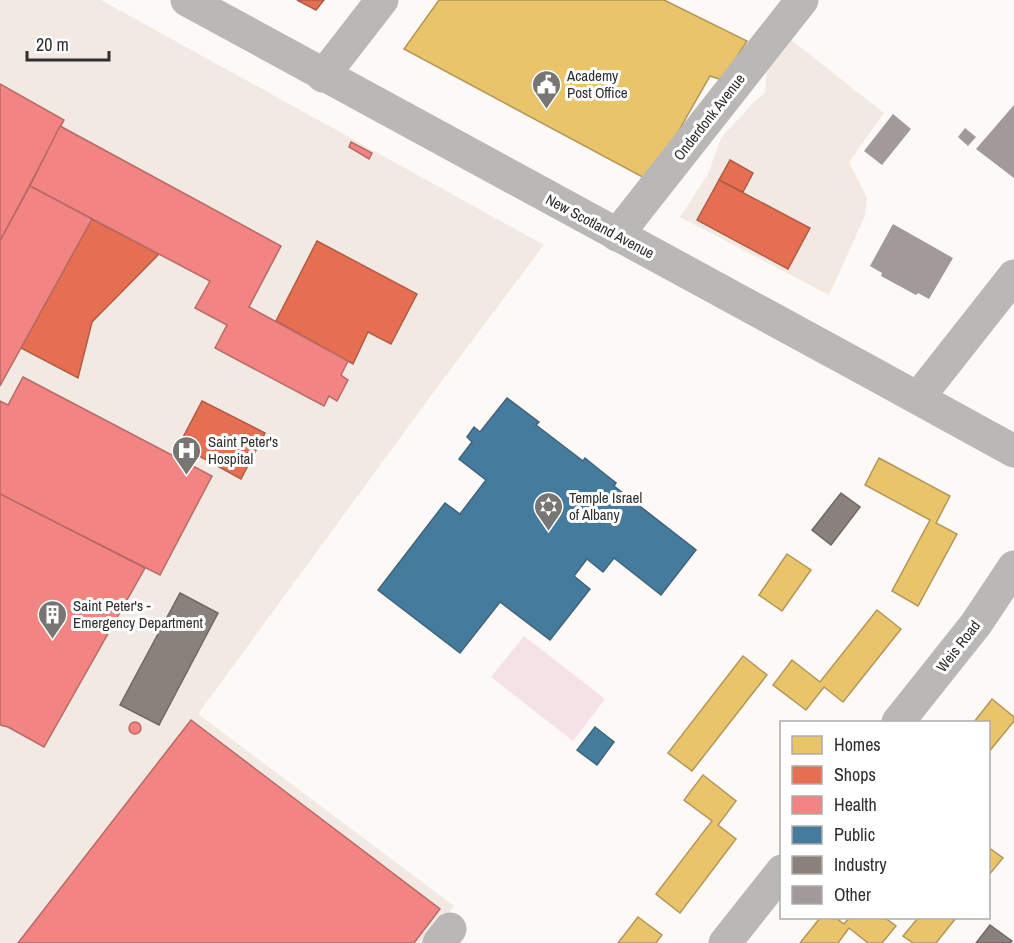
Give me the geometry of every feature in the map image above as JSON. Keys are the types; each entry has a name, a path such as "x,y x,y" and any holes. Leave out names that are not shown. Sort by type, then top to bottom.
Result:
{"street":[{"name":"New Scotland Avenue","path":"187,0 1014,451"},
{"path":"323,76 382,0"},
{"name":"Onderdonk Avenue","path":"617,235 802,0"},
{"path":"918,398 1014,276"},
{"name":"Weis Road","path":"900,721 976,624 1014,567"},
{"path":"725,943 780,874"}],"shaded area":[{"name":"Saint Peter's Hospital","path":"0,0 101,0 544,245 198,714 454,906 425,943 0,943"},
{"path":"790,39 884,113 849,162 867,198 865,216 829,295 680,217 708,174 721,138 765,93 767,66"},
{"path":"524,636 605,699 573,741 491,677"}],"building: Homes":[{"path":"439,0 664,0 747,41 722,80 710,76 650,181 404,49"},
{"path":"879,458 950,496 936,523 957,534 918,606 892,591 930,520 865,485"},
{"path":"787,554 811,570 782,611 759,595"},
{"path":"877,610 901,629 843,702 824,687 806,710 773,685 792,660 820,682"},
{"path":"743,656 767,675 692,771 668,753"},
{"path":"992,699 1014,717 1014,721 990,751 990,721 975,721"},
{"path":"703,775 736,801 718,825 736,839 680,913 656,894 712,821 684,800"},
{"path":"990,848 1003,858 990,874"},
{"path":"638,917 662,935 656,943 618,943"},
{"path":"819,919 837,919 844,924 848,919 886,919 896,926 882,943 868,943 849,928 838,943 800,943"},
{"path":"917,919 955,919 936,943 913,943 903,936"}],"building: Shops":[{"path":"297,0 324,0 316,10"},
{"path":"730,160 753,173 743,192 719,180"},
{"path":"719,180 810,228 788,269 697,220"},
{"path":"92,219 159,254 92,322 78,378 21,348"},
{"path":"317,241 417,294 391,344 368,332 353,364 276,321"},
{"path":"202,401 265,433 241,479 179,445"}],"building: Health":[{"path":"0,84 64,120 0,241"},
{"path":"60,126 281,246 249,307 348,361 341,375 348,380 337,401 329,396 324,406 215,348 227,325 195,308 210,281 30,186"},
{"path":"351,142 372,153 369,159 349,147"},
{"path":"30,186 92,219 0,386 0,241"},
{"path":"23,377 212,476 160,575 0,494 0,401 8,405"},
{"name":"Saint Peter's - Emergency Department","path":"0,494 145,568 44,747 0,725"},
{"path":"191,720 440,909 414,943 18,943"},
{"path":"137,722 140,723 140,733 133,734 130,733 129,726 130,723"}],"building: Public":[{"name":"Temple Israel of Albany","path":"507,398 539,422 536,425 583,461 585,458 616,483 614,486 696,550 661,595 614,558 603,572 587,559 574,576 590,589 550,640 500,602 460,653 378,590 445,503 460,514 486,480 459,459 472,442 467,437 474,427 480,432"},
{"path":"595,727 614,742 597,765 577,750"}],"building: Industry":[{"path":"841,493 860,507 831,545 812,530"},
{"path":"180,593 218,613 159,725 120,705"},
{"path":"990,925 1012,941 1010,943 976,943"}],"building: Other":[{"path":"1014,105 1014,178 976,149"},
{"path":"893,114 911,129 882,165 864,151"},
{"path":"965,128 976,137 968,146 958,137"},
{"path":"893,224 953,258 929,299 918,293 916,295 881,276 882,273 870,266"}],"place":[{"name":"Academy Post Office","path":"546,110"},
{"name":"Saint Peter's Hospital","path":"187,476"},
{"name":"Temple Israel of Albany","path":"548,532"},
{"name":"Saint Peter's - Emergency Department","path":"52,640"}]}
